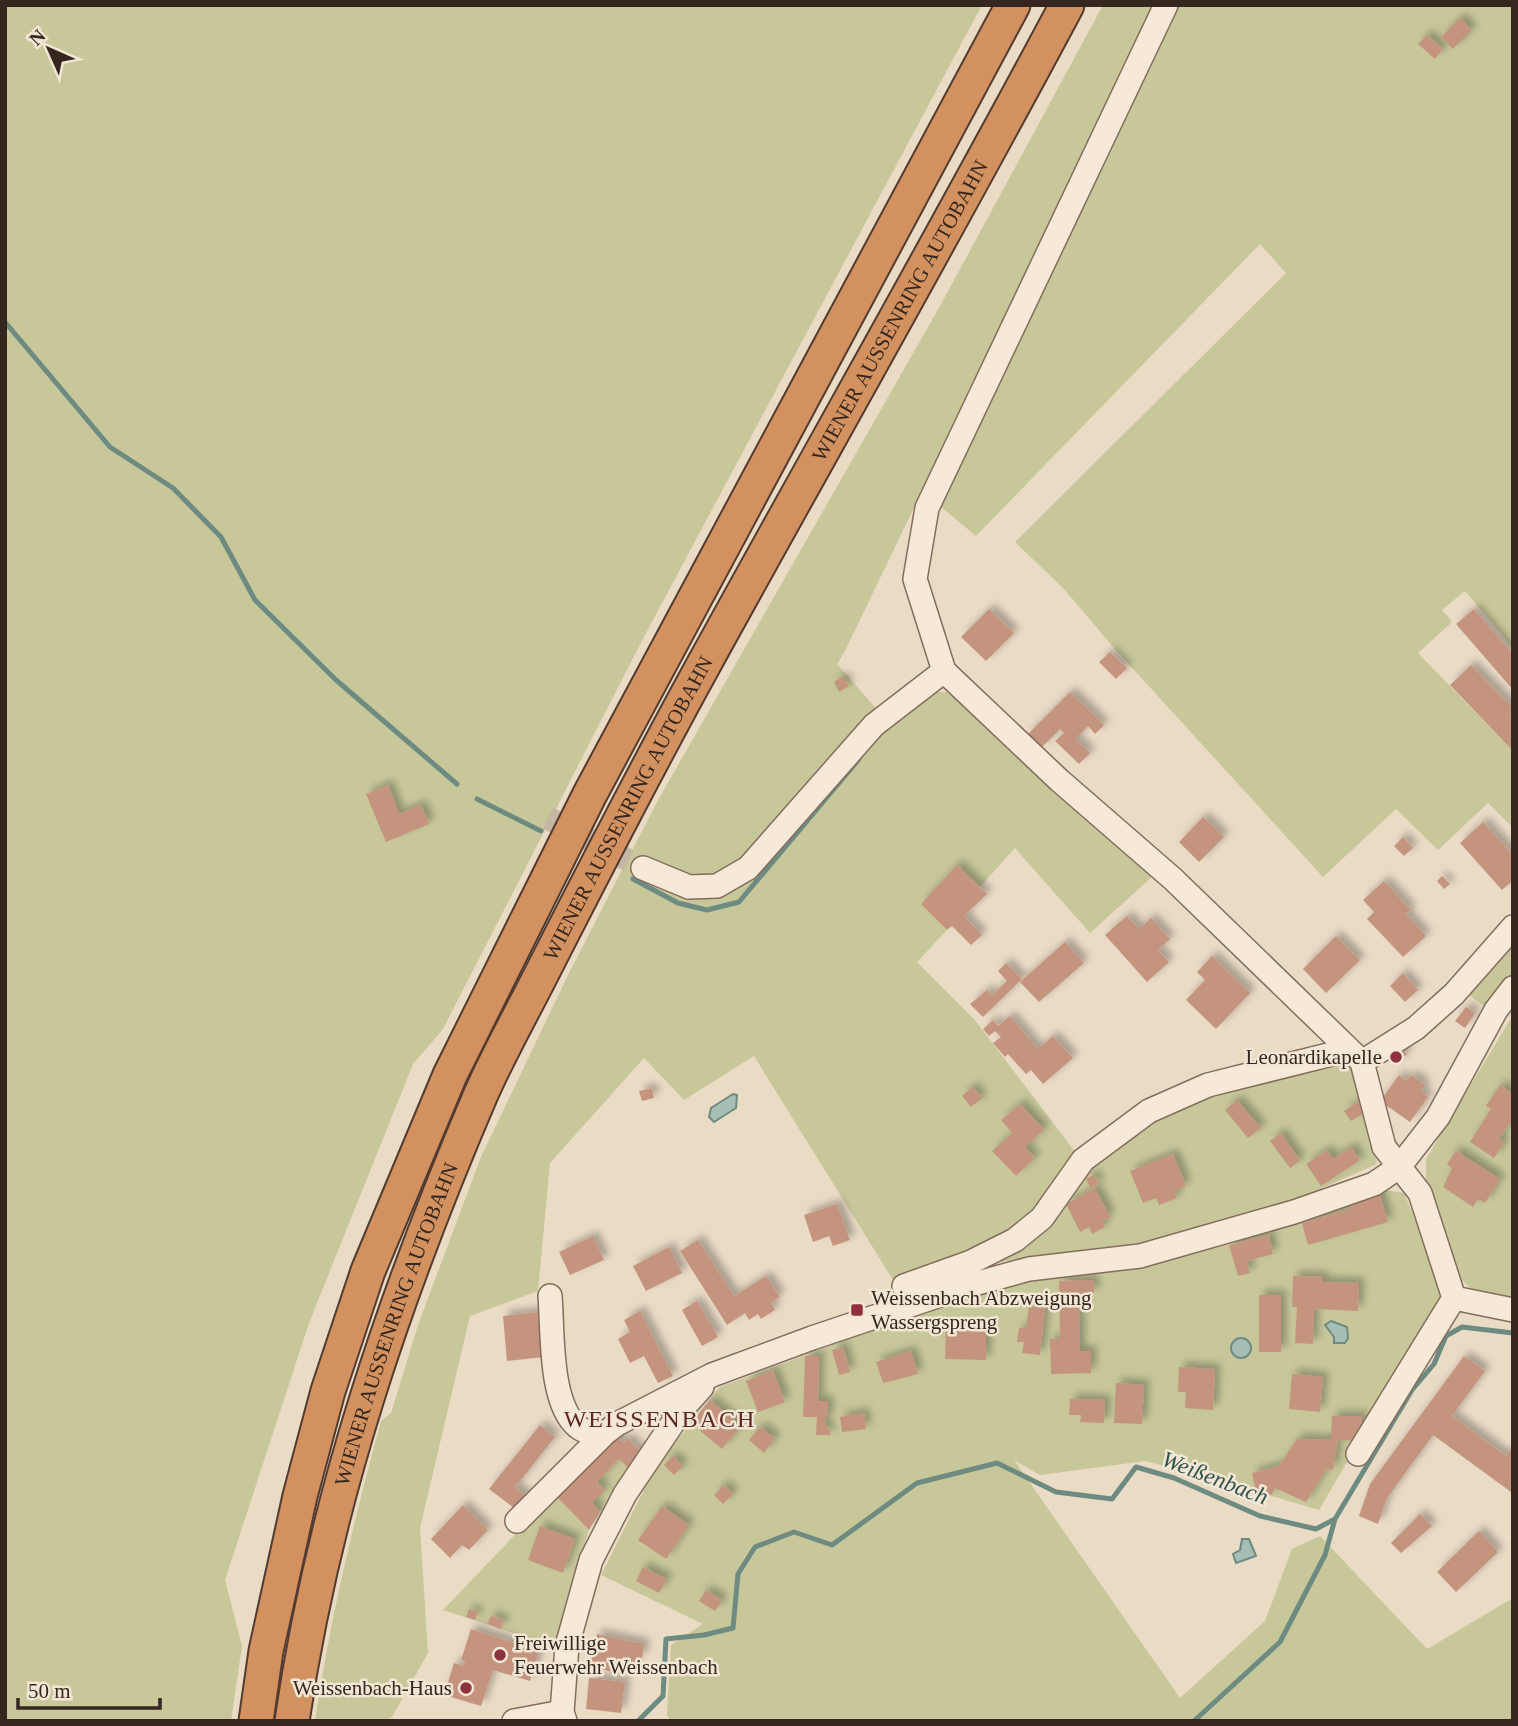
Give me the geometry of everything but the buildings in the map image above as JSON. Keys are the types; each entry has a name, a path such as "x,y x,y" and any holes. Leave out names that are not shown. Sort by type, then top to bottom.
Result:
{"highway":[{"name":"WIENER AUSSENRING AUTOBAHN","path":"256,1721 266,1651 300,1496 328,1391 368,1272 450,1074 590,794 1013,5"},
{"name":"WIENER AUSSENRING AUTOBAHN","path":"292,1721 301,1658 337,1501 365,1398 405,1282 483,1090 623,812 992,146 1067,5"}],"street":[{"path":"1166,5 927,508 915,579 944,671 1059,780 1173,880 1354,1056 1384,1147 1420,1194 1454,1298 1357,1454"},
{"path":"643,869 689,887 717,886 748,868 874,725 944,671"},
{"path":"904,1286 971,1262 1015,1240 1042,1218 1083,1160 1149,1111 1208,1085 1354,1056 1416,1028 1454,994 1513,927"},
{"path":"517,1521 611,1429 712,1375 967,1286 1029,1269 1140,1256 1294,1212 1374,1184 1399,1167 1438,1117 1496,1010 1513,988"},
{"path":"550,1296 560,1400 568,1416 580,1428 611,1429"},
{"path":"1454,1298 1513,1310"},
{"path":"514,1721 563,1716 567,1646 591,1560 625,1494 683,1408 712,1375"}],"green space":[{"path":"5,5 982,5 646,633 443,1029 413,1064 309,1323 225,1580 242,1646 231,1721 5,1721"},
{"path":"1103,5 1513,5 1513,648 1465,591 1442,610 1452,622 1418,653 1513,751 1513,828 1488,803 1438,850 1396,809 1323,877 1114,648 1064,589 1015,542 1286,273 1260,244 976,536 922,491 837,664 880,713 717,894 897,711 932,692 951,692 1153,876 1090,933 1015,848 980,887 957,865 922,904 947,930 917,962 975,1020 1085,1165 1147,1119 1213,1091 1344,1060 1352,1069 1363,1094 1377,1164 1306,1195 1237,1216 1142,1242 1088,1252 1001,1262 903,1296 754,1056 684,1100 644,1058 550,1163 538,1291 470,1316 420,1528 428,1653 392,1717 383,1721 315,1721 344,1570 381,1421 391,1413 418,1325 481,1157 568,975 657,802 940,306","holes":["1020,1104 1044,1130 1025,1147 1035,1158 1016,1176 993,1151 1012,1133 1001,1120"]},
{"path":"1513,938 1513,974 1486,1007 1466,993"},
{"path":"1513,1015 1513,1301 1474,1292 1461,1279 1426,1184 1426,1159"},
{"path":"1377,1189 1404,1193 1446,1293 1319,1510 1145,1461 1040,1475 1014,1460 1180,1698 1265,1621 1292,1549 1320,1536 1427,1649 1513,1598 1513,1721 671,1721 667,1715 671,1645 703,1624 601,1575 655,1468 720,1387 960,1297 1041,1278 1129,1268 1224,1246"},
{"path":"619,1459 630,1470 615,1486 600,1512 592,1503 597,1482"},
{"path":"554,1494 589,1530 567,1598 556,1647 443,1610"}],"shaded area":[{"path":"733,1094 737,1095 736,1108 714,1122 709,1117 711,1108"},
{"path":"1331,1321 1347,1327 1348,1338 1345,1343 1334,1343 1334,1337 1325,1325"},
{"path":"1241,1338 1248,1341 1251,1348 1248,1355 1241,1358 1234,1355 1231,1348 1234,1341"},
{"path":"1242,1539 1249,1539 1256,1556 1236,1563 1233,1554 1240,1550"}],"waterway":[{"path":"5,322 110,447 173,488 221,537 255,600 336,680 457,784"},
{"path":"633,879 678,903 707,910 739,902 859,759"},
{"path":"477,799 541,831"},
{"name":"Weißenbach","path":"638,1721 663,1696 666,1639 704,1635 733,1628 738,1574 755,1547 794,1532 832,1545 917,1483 997,1463 1056,1492 1112,1499 1136,1467 1174,1478 1260,1516 1316,1529 1335,1519 1412,1390 1434,1364 1446,1336 1462,1327 1513,1333"},
{"path":"1194,1721 1280,1642 1325,1555 1335,1519"}],"tunnel":[{"path":"548,818 643,868"}],"place":[{"name":"Leonardikapelle","path":"1396,1057"},
{"name":"Weissenbach Abzweigung Wassergspreng","path":"857,1310"},
{"name":"Freiwillige Feuerwehr Weissenbach","path":"500,1655"},
{"name":"Weissenbach-Haus","path":"466,1688"}],"district":[{"name":"WEISSENBACH","path":"660,1419"}]}
